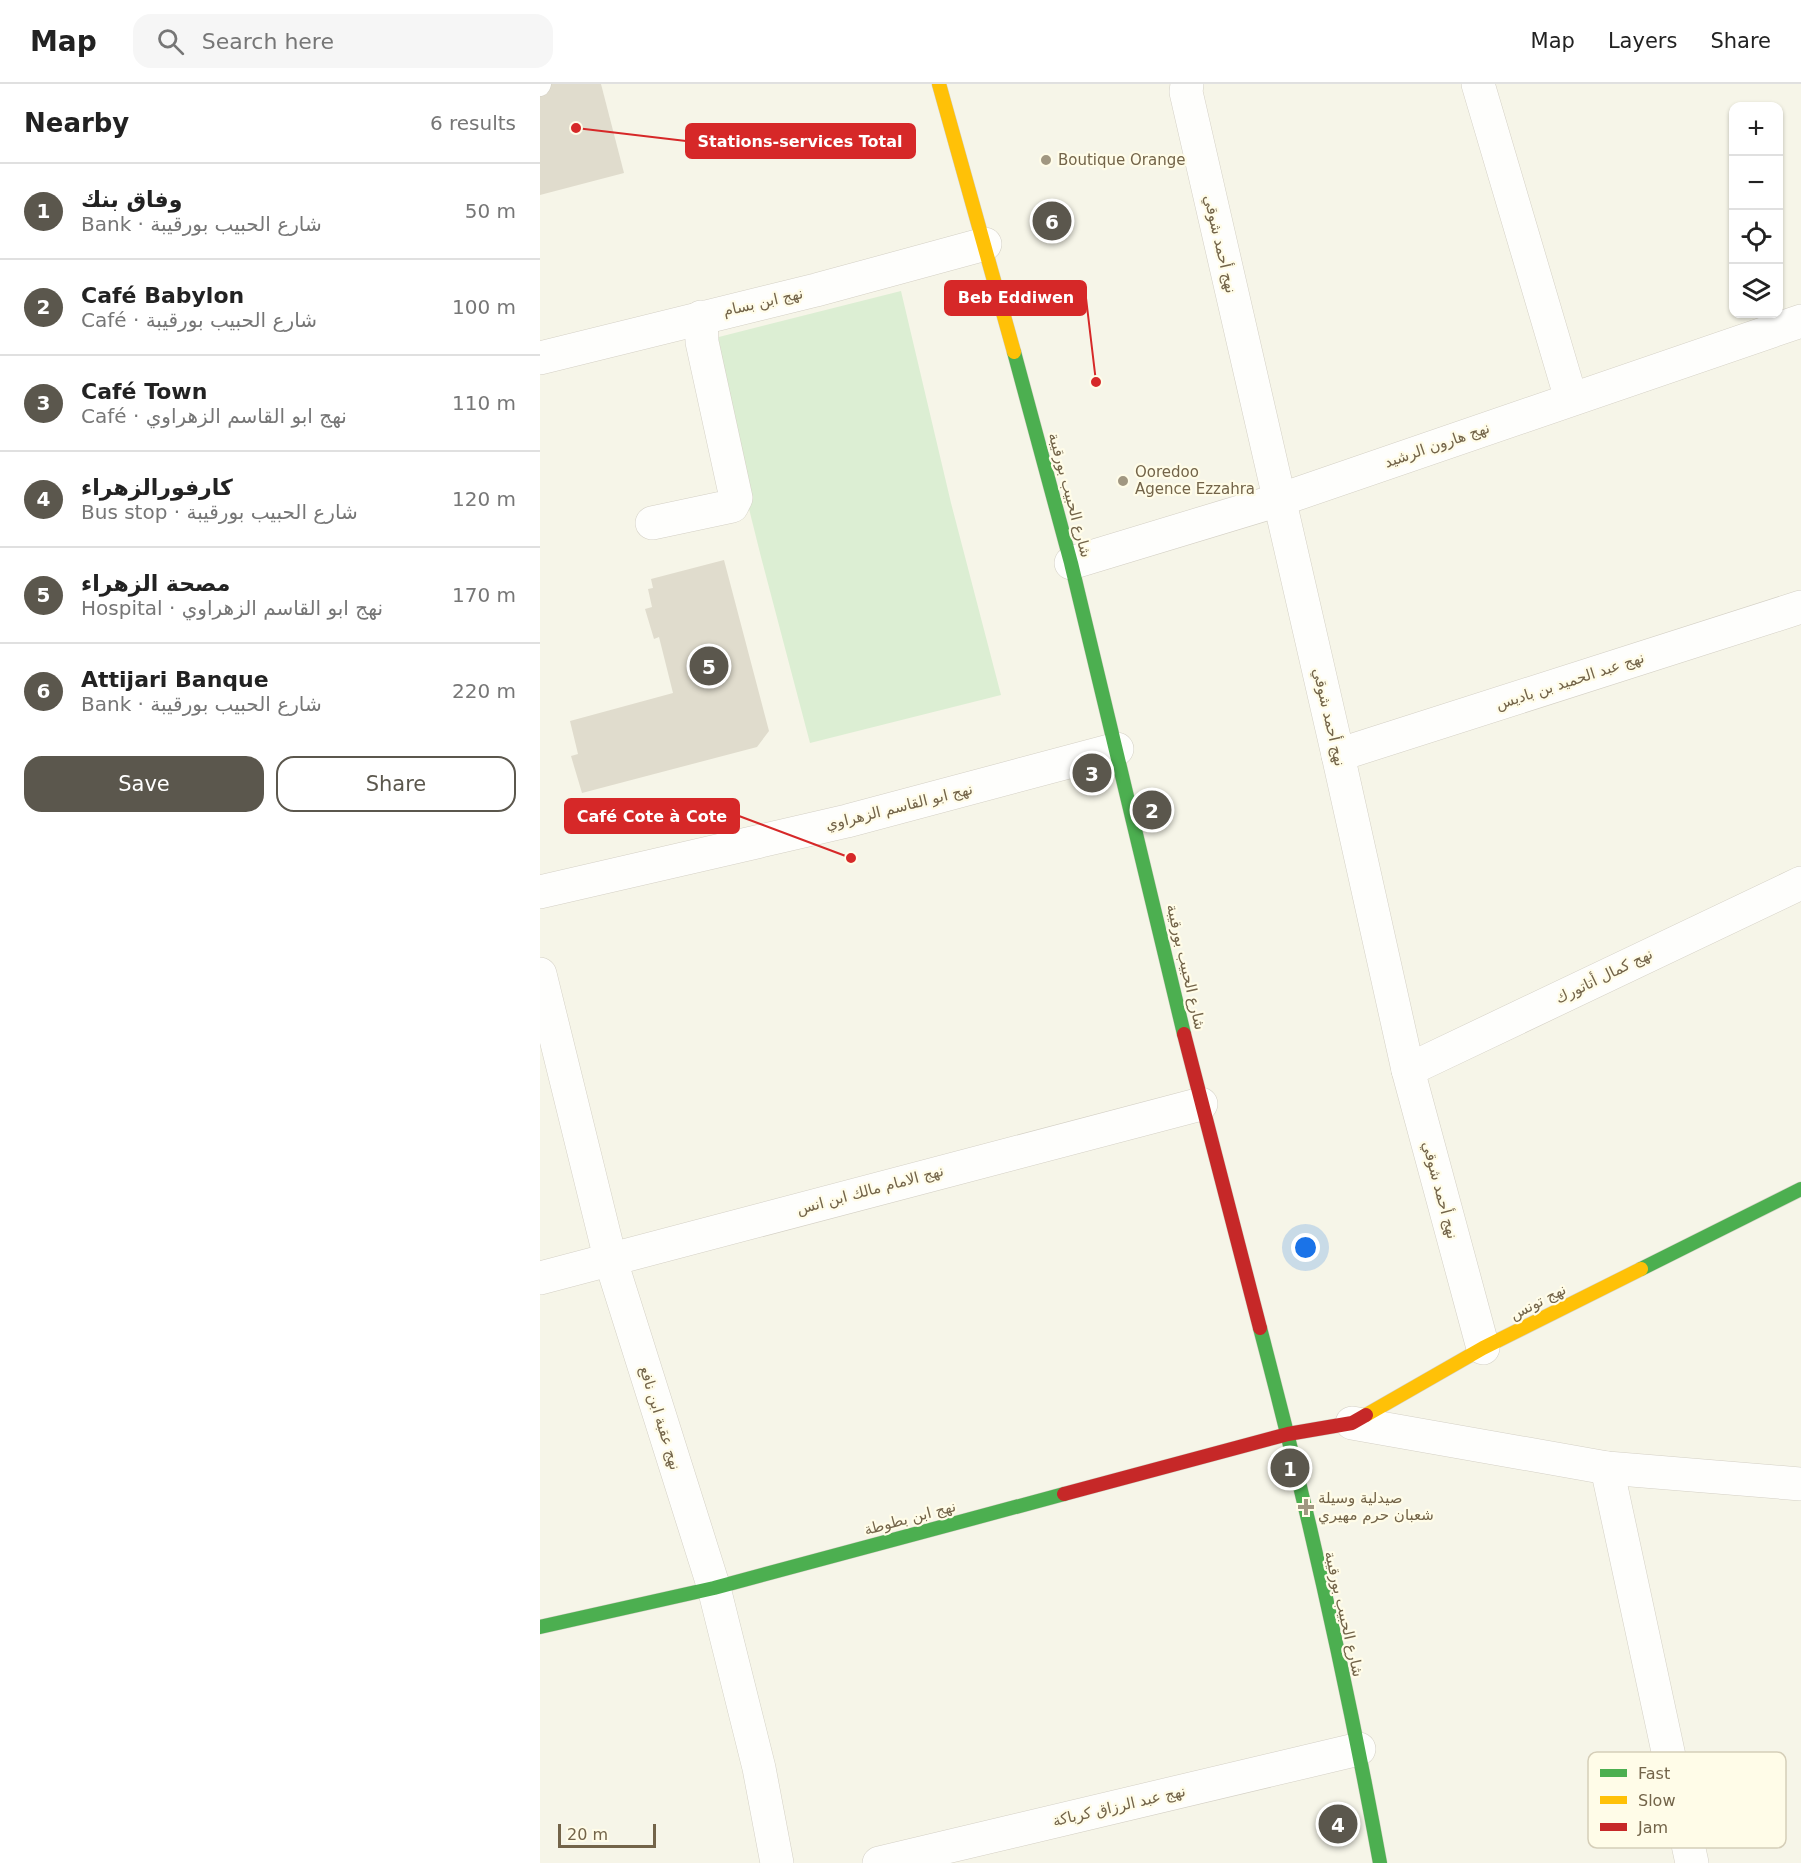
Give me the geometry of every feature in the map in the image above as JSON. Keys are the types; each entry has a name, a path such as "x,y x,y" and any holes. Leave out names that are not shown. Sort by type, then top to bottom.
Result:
{"main road":[{"name":"شارع الحبيب بورقيبة","path":"939,84 986,244 1071,563 1201,1104 1288,1434 1359,1749 1380,1863"},
{"name":"نهج تونس","path":"1288,1434 1352,1423 1483,1348 1801,1189"},
{"name":"نهج ابن بطوطة","path":"540,1627 714,1588 1288,1434"}],"street":[{"name":"نهج أحمد شوقي","path":"1187,84 1186,92 1408,1070 1483,1348"},
{"path":"1478,84 1571,399"},
{"name":"نهج ابن بسام","path":"540,358 816,290 986,244"},
{"path":"652,523 732,506 736,498 702,342 701,317"},
{"name":"نهج هارون الرشيد","path":"1071,563 1279,500 1801,321"},
{"name":"نهج عبد الحميد بن باديس","path":"1338,755 1801,607"},
{"name":"نهج ابو القاسم الزهراوي","path":"540,892 847,821 1117,749"},
{"name":"نهج كمال أتاتورك","path":"1408,1070 1801,883"},
{"name":"نهج عقبة ابن نافع","path":"540,974 610,1258 714,1588 759,1768 777,1863"},
{"name":"نهج الامام مالك ابن انس","path":"540,1278 1201,1104"},
{"path":"1352,1423 1607,1468 1801,1484"},
{"path":"1607,1468 1668,1752"},
{"name":"نهج عبد الرزاق كرباكة","path":"879,1863 1359,1749"},
{"path":"1689,1848 1692,1863"}],"green space":[{"path":"901,291 951,503 1001,695 810,743 707,340"}],"building":[{"path":"540,84 601,84 624,173 540,195"},
{"path":"724,560 769,731 757,747 582,793 571,756 578,754 570,721 673,693 659,637 654,639 645,609 652,607 648,589 653,588 651,579"}],"traffic: fast":[{"path":"1014,352 1071,563 1184,1034"},
{"path":"1641,1269 1801,1189"},
{"path":"1260,1328 1325,1594 1380,1863"},
{"path":"540,1627 714,1588 1064,1494"}],"traffic: slow":[{"path":"939,84 1014,352"},
{"path":"1366,1415 1483,1348 1641,1269"}],"traffic: jam":[{"path":"1184,1034 1260,1328"},
{"path":"1064,1494 1288,1434 1352,1423 1366,1415"}],"place":[{"name":"Stations-services Total","path":"576,128"},
{"name":"Boutique Orange","path":"1046,160"},
{"name":"Attijari Banque","path":"1052,221"},
{"name":"Beb Eddiwen","path":"1096,382"},
{"name":"Ooredoo Agence Ezzahra","path":"1123,481"},
{"name":"مصحة الزهراء","path":"709,666"},
{"name":"Café Town","path":"1092,773"},
{"name":"Café Babylon","path":"1152,810"},
{"name":"Café Cote à Cote","path":"851,858"},
{"name":"وفاق بنك","path":"1290,1468"},
{"name":"صيدلية وسيلة شعبان حرم مهيري","path":"1306,1507"},
{"name":"كارفورالزهراء","path":"1338,1824"}]}
